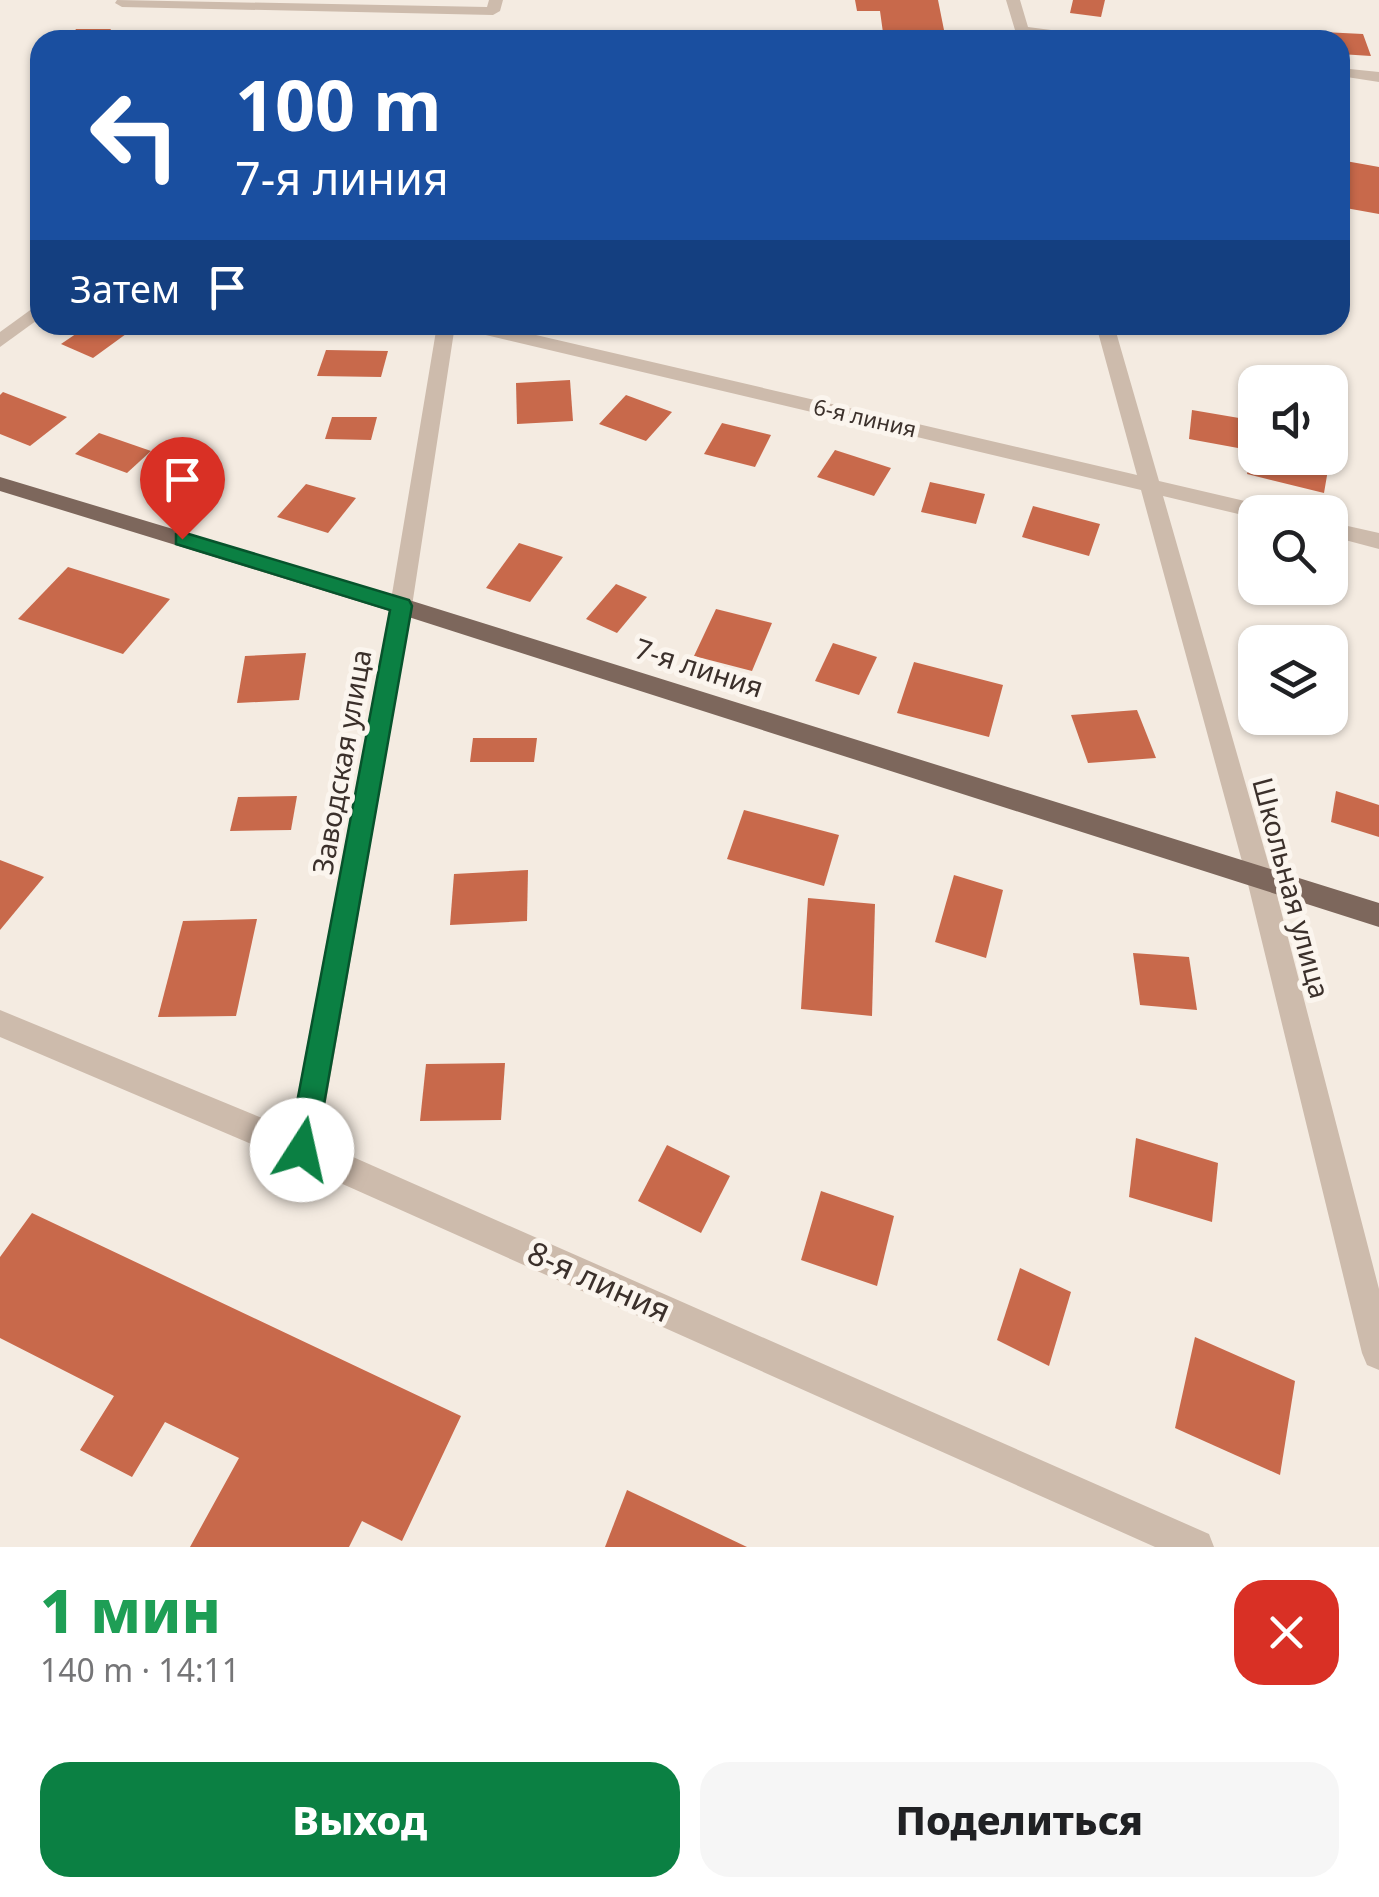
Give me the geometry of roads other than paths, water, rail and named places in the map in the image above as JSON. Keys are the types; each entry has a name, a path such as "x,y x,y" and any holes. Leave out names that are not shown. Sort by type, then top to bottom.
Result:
{"main road":[{"name":"7-я линия","path":"0,484 402,606 1379,915"}],"street":[{"path":"1014,0 1023,30"},
{"path":"122,3 494,6"},
{"path":"1350,73 1379,77"},
{"path":"0,341 30,317"},
{"name":"Заводская улица","path":"302,1150 402,606 444,335"},
{"name":"6-я линия","path":"510,335 1238,506"},
{"name":"Школьная улица","path":"1108,335 1259,876 1379,1353"},
{"path":"1348,533 1379,541"},
{"name":"8-я линия","path":"0,1024 302,1150 1196,1547"}]}
